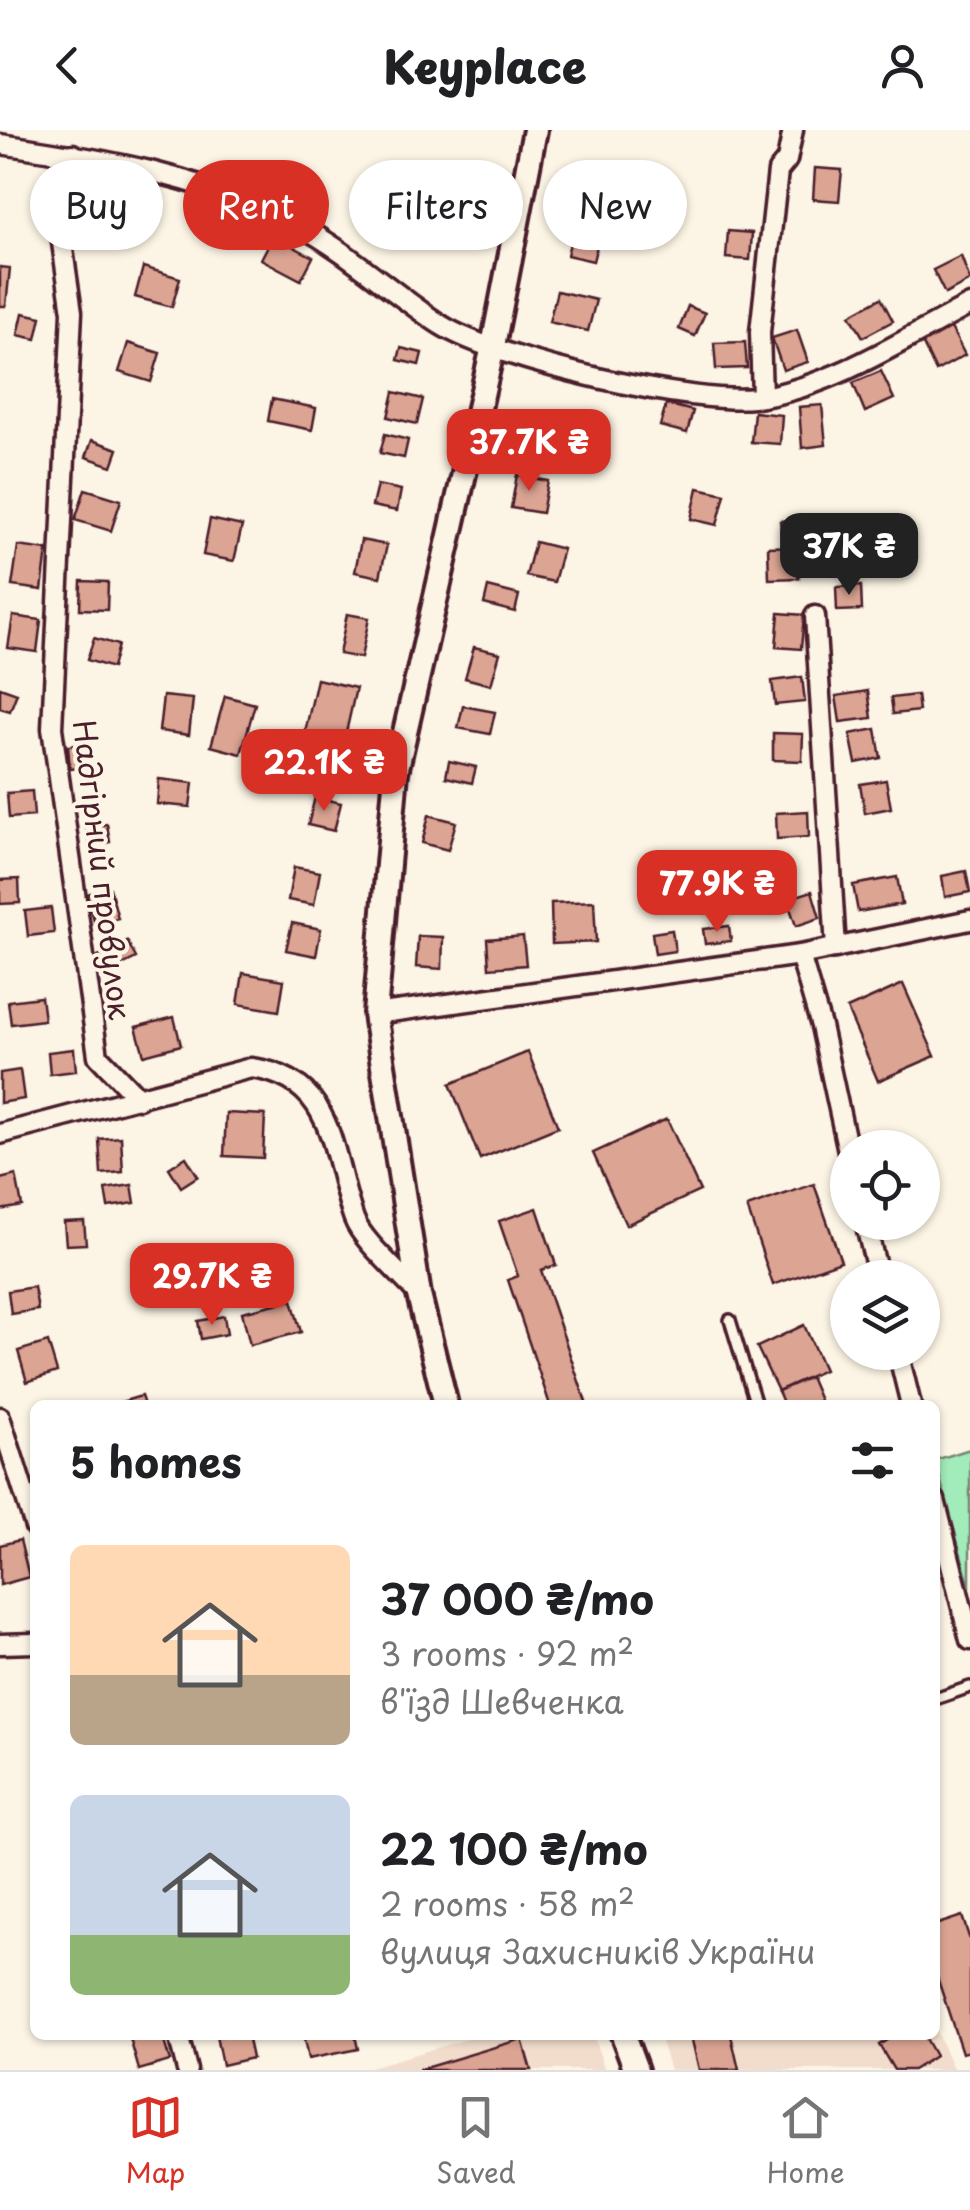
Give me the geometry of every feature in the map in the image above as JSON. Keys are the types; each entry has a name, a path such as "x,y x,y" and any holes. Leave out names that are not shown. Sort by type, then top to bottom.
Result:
{"street":[{"path":"445,1400 419,1295 375,1014 396,772 492,351 535,130"},
{"path":"762,397 760,332 778,172 787,160 793,130"},
{"path":"0,144 132,163 215,188 300,226 444,326 492,351 710,400 762,397 824,381 970,305"},
{"name":"Надгірний провулок","path":"73,154 57,208 72,312 52,728 98,1056 139,1100"},
{"path":"814,616 836,948"},
{"path":"375,1014 800,956 970,920"},
{"path":"800,956 843,1130"},
{"path":"0,1134 251,1068 280,1071 308,1090 342,1160 355,1223 419,1295"},
{"path":"902,1370 910,1400"},
{"path":"0,1417 30,1511"},
{"path":"940,1520 970,1640"},
{"path":"0,1644 30,1643"},
{"path":"179,2040 187,2070"},
{"path":"625,2040 636,2070"}],"lane":[{"path":"730,1320 754,1400"},
{"path":"940,1698 970,1687"}],"shaded area":[{"path":"464,2040 595,2040 605,2070 360,2070"},
{"path":"661,2040 940,2040 954,2070 670,2070"}],"green space":[{"path":"970,1449 970,1588 940,1478 940,1458"}],"building":[{"path":"815,168 842,170 839,201 813,199"},
{"path":"728,231 752,233 750,260 726,258"},
{"path":"266,250 300,250 313,257 301,280 261,259"},
{"path":"568,250 596,250 593,261 567,255"},
{"path":"961,256 970,281 945,294 933,270"},
{"path":"0,267 10,268 6,306 0,306"},
{"path":"143,267 180,278 172,307 135,297"},
{"path":"557,291 596,300 588,331 549,322"},
{"path":"881,298 893,321 863,337 850,315"},
{"path":"688,306 705,313 695,336 679,329"},
{"path":"23,313 41,317 36,339 18,335"},
{"path":"950,326 965,355 936,371 921,340"},
{"path":"797,330 808,362 783,370 772,338"},
{"path":"745,342 747,368 716,369 714,343"},
{"path":"128,343 160,353 151,382 119,372"},
{"path":"401,348 422,353 419,365 398,360"},
{"path":"881,371 894,399 865,412 853,383"},
{"path":"394,392 423,399 417,424 388,417"},
{"path":"272,399 316,408 312,430 268,421"},
{"path":"666,404 693,411 687,433 660,426"},
{"path":"822,405 826,445 802,448 799,407"},
{"path":"754,412 782,415 780,444 751,442"},
{"path":"535,425 566,432 560,459 529,452"},
{"path":"385,434 408,440 404,458 380,453"},
{"path":"92,440 118,449 112,466 86,457"},
{"path":"517,475 548,481 542,513 511,508"},
{"path":"377,485 401,490 397,511 372,506"},
{"path":"698,488 725,494 717,525 691,519"},
{"path":"85,489 121,500 111,531 75,520"},
{"path":"810,517 813,533 782,538 780,521"},
{"path":"210,519 242,526 234,561 203,555"},
{"path":"361,540 387,545 380,577 355,572"},
{"path":"535,542 563,549 554,582 526,576"},
{"path":"18,546 47,550 42,590 12,586"},
{"path":"798,546 799,578 769,579 768,547"},
{"path":"81,581 108,582 107,610 80,609"},
{"path":"861,586 862,610 837,611 836,587"},
{"path":"488,587 519,595 515,612 484,604"},
{"path":"779,613 804,615 801,649 776,647"},
{"path":"347,614 369,618 361,658 339,654"},
{"path":"13,616 41,620 37,652 8,648"},
{"path":"94,638 118,645 112,668 87,660"},
{"path":"474,647 500,653 491,685 465,678"},
{"path":"802,677 805,702 775,705 772,681"},
{"path":"317,679 356,688 343,746 304,737"},
{"path":"0,687 17,693 10,711 0,708"},
{"path":"868,691 872,718 840,722 836,696"},
{"path":"917,695 919,711 893,714 891,698"},
{"path":"163,696 193,699 189,735 159,731"},
{"path":"225,696 255,704 241,754 211,746"},
{"path":"463,706 495,712 490,734 458,728"},
{"path":"876,729 881,758 856,763 850,734"},
{"path":"773,733 803,734 802,761 773,760"},
{"path":"84,744 87,767 70,769 68,746"},
{"path":"449,761 476,767 472,783 446,777"},
{"path":"159,779 193,783 190,807 157,804"},
{"path":"886,780 891,808 865,813 860,784"},
{"path":"32,791 34,816 9,818 7,793"},
{"path":"315,797 341,803 334,831 308,825"},
{"path":"808,811 809,837 777,839 776,813"},
{"path":"429,815 456,822 448,850 422,843"},
{"path":"107,824 110,842 90,846 86,828"},
{"path":"294,867 320,872 314,905 288,900"},
{"path":"966,871 970,892 945,897 942,876"},
{"path":"897,877 902,904 858,912 853,885"},
{"path":"19,879 20,903 0,904 0,880"},
{"path":"110,888 118,918 95,924 87,894"},
{"path":"812,891 820,918 796,926 787,899"},
{"path":"594,901 596,942 552,944 551,903"},
{"path":"51,908 54,933 28,936 25,911"},
{"path":"292,923 321,929 316,956 286,950"},
{"path":"729,926 731,941 705,944 703,929"},
{"path":"672,930 675,951 655,954 652,933"},
{"path":"418,936 443,937 442,969 416,967"},
{"path":"523,936 526,965 489,968 487,939"},
{"path":"127,941 136,958 106,973 98,956"},
{"path":"243,973 284,980 279,1011 238,1004"},
{"path":"903,984 935,1056 878,1081 847,1009"},
{"path":"41,997 44,1020 11,1024 8,1001"},
{"path":"174,1017 181,1045 144,1055 136,1027"},
{"path":"74,1049 76,1071 50,1074 48,1052"},
{"path":"528,1052 558,1127 480,1159 450,1084"},
{"path":"20,1070 24,1099 0,1103 0,1073"},
{"path":"226,1113 265,1115 263,1158 224,1156"},
{"path":"667,1119 700,1191 626,1225 593,1153"},
{"path":"121,1137 123,1172 101,1174 99,1139"},
{"path":"186,1157 198,1176 181,1187 169,1168"},
{"path":"16,1175 22,1206 0,1210 0,1179"},
{"path":"814,1184 830,1240 834,1240 841,1260 830,1260 830,1265 773,1285 747,1207"},
{"path":"132,1185 135,1203 108,1207 105,1189"},
{"path":"537,1208 556,1265 541,1270 585,1400 548,1400 508,1280 518,1276 499,1221"},
{"path":"84,1221 86,1244 66,1245 64,1222"},
{"path":"34,1287 38,1310 11,1314 8,1291"},
{"path":"292,1300 301,1332 250,1345 242,1312"},
{"path":"224,1316 227,1334 201,1339 198,1321"},
{"path":"804,1325 824,1370 778,1391 757,1347"},
{"path":"48,1342 57,1372 27,1382 18,1351"},
{"path":"810,1377 820,1400 782,1400 778,1391"},
{"path":"20,1540 29,1577 0,1585 0,1545"},
{"path":"962,1916 970,1940 970,2051 962,2053 940,1986 940,1923"},
{"path":"130,2040 164,2040 170,2061 139,2070"},
{"path":"217,2040 248,2040 252,2058 222,2065"},
{"path":"304,2040 356,2040 358,2049 308,2059"},
{"path":"522,2040 531,2070 418,2070"},
{"path":"692,2040 732,2040 739,2070 699,2070"},
{"path":"887,2040 926,2040 935,2056 913,2070 894,2070 879,2045"}]}
